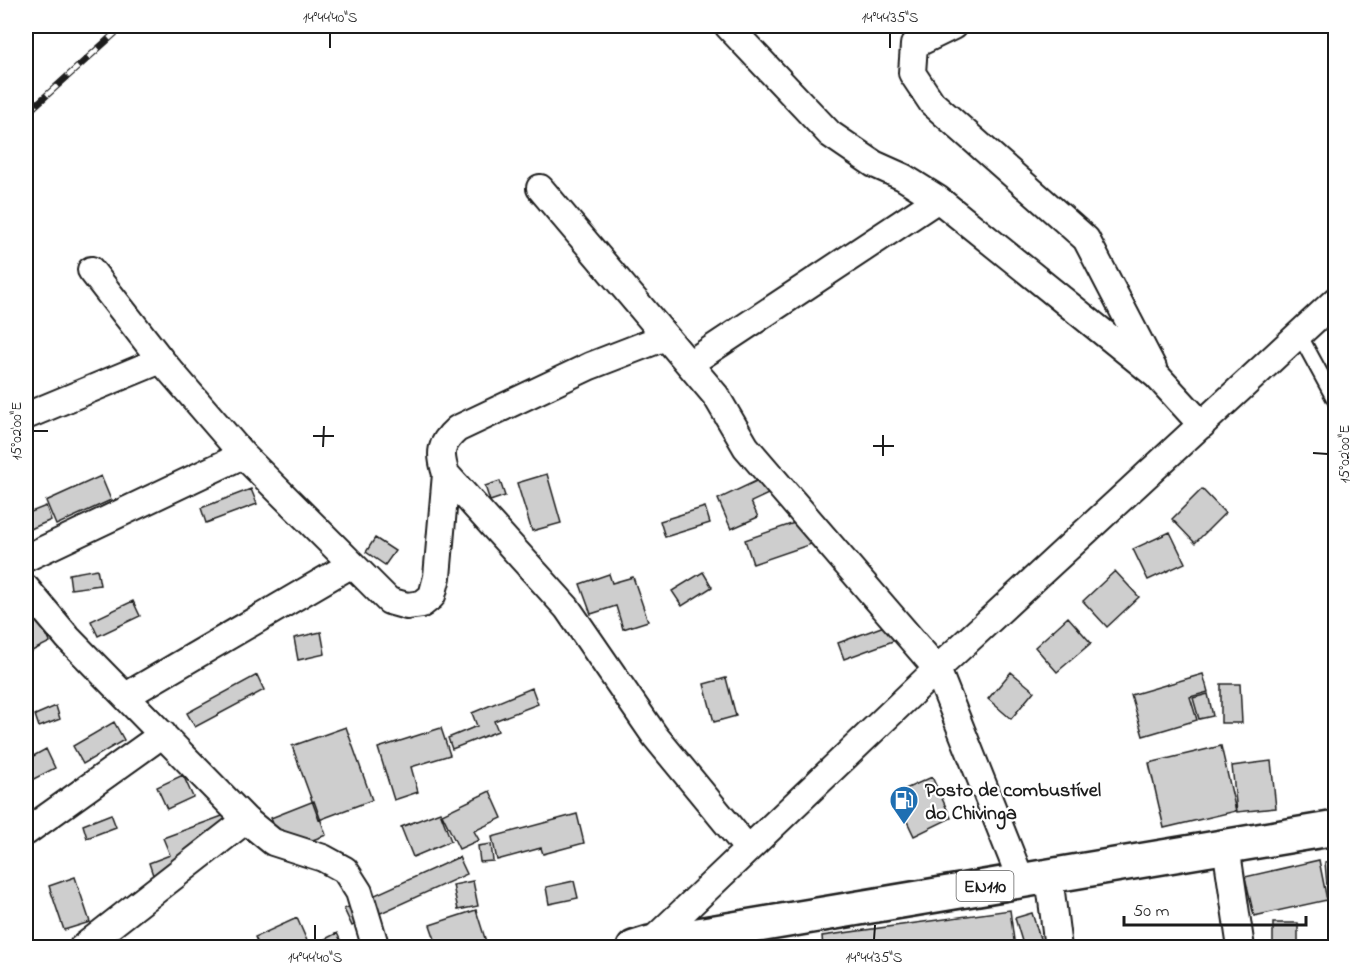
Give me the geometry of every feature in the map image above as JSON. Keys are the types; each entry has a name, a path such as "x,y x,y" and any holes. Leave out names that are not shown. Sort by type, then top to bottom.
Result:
{"main road":[{"name":"EN110","path":"642,945 1335,828"}],"street":[{"path":"728,26 830,134 874,164 903,177 938,199 1157,376 1202,425"},
{"path":"953,26 915,45 912,73 932,103 1086,239 1157,376"},
{"path":"540,188 716,396 746,447 937,669 1035,878 1058,948"},
{"path":"689,364 938,199"},
{"path":"91,270 161,360 243,455 389,601 406,606 422,604 432,596 437,576 446,474 441,448 448,437 457,429 590,366 665,336"},
{"path":"642,945 748,849 937,669 1335,300"},
{"path":"26,416 161,360"},
{"path":"26,558 243,455"},
{"path":"446,474 567,608 655,736 748,849"},
{"path":"126,696 352,564"},
{"path":"26,588 68,638 246,820 273,842 323,858 345,870 359,892 376,948"},
{"path":"26,832 163,734"},
{"path":"82,948 246,820"},
{"path":"1226,846 1241,948"}],"lane":[{"path":"1299,334 1335,402"}],"building":[{"path":"547,474 561,523 532,531 517,483"},
{"path":"769,475 777,490 751,502 758,517 731,529 718,499"},
{"path":"101,476 111,500 56,525 46,501"},
{"path":"500,481 505,496 490,501 485,486"},
{"path":"251,489 257,504 206,523 201,508"},
{"path":"1202,489 1225,513 1195,543 1172,519"},
{"path":"46,506 51,520 26,531 26,514"},
{"path":"705,507 710,523 665,537 660,521"},
{"path":"806,519 814,543 753,564 745,540"},
{"path":"1170,532 1185,563 1148,580 1133,549"},
{"path":"375,538 395,551 385,565 366,552"},
{"path":"97,569 100,585 71,589 69,574"},
{"path":"1115,571 1139,597 1107,627 1083,601"},
{"path":"703,572 712,587 682,606 672,591"},
{"path":"609,574 612,583 633,577 648,621 623,629 616,606 591,614 580,584"},
{"path":"133,601 140,616 98,636 91,621"},
{"path":"1068,617 1091,643 1057,672 1035,647"},
{"path":"39,619 50,642 26,654 26,626"},
{"path":"895,622 901,638 844,659 838,643"},
{"path":"321,632 325,654 298,660 294,638"},
{"path":"1011,672 1034,691 1011,719 988,699"},
{"path":"1203,674 1208,692 1190,697 1197,720 1143,736 1131,695"},
{"path":"257,675 264,690 195,727 187,713"},
{"path":"726,678 736,716 714,722 704,684"},
{"path":"1221,684 1240,684 1242,723 1221,723"},
{"path":"532,688 538,704 494,721 498,731 452,749 448,738 477,726 472,713"},
{"path":"1208,694 1213,716 1199,719 1193,698"},
{"path":"56,706 60,719 39,727 35,715"},
{"path":"114,722 124,740 83,764 73,746"},
{"path":"346,727 372,800 319,820 292,746"},
{"path":"441,728 450,755 411,767 418,792 394,800 378,748"},
{"path":"1221,746 1236,811 1164,828 1149,763"},
{"path":"46,749 55,768 26,783 26,760"},
{"path":"1271,761 1276,808 1237,812 1232,766"},
{"path":"183,775 193,797 167,809 157,787"},
{"path":"932,777 951,818 914,836 894,794"},
{"path":"490,791 502,818 474,831 479,840 459,849 442,814"},
{"path":"314,801 326,835 283,851 271,818"},
{"path":"440,812 451,841 413,857 401,827"},
{"path":"111,814 116,827 87,838 83,825"},
{"path":"577,814 584,843 543,854 541,848 497,860 492,837"},
{"path":"225,815 235,844 153,875 149,863 170,855 163,838"},
{"path":"491,844 493,861 480,862 478,846"},
{"path":"459,857 467,874 352,926 344,909"},
{"path":"1319,860 1327,900 1254,916 1245,877"},
{"path":"1336,861 1336,897 1328,897 1325,862"},
{"path":"75,877 90,922 64,930 49,886"},
{"path":"473,881 478,906 458,910 453,885"},
{"path":"574,881 578,898 549,904 546,887"},
{"path":"1333,905 1336,905 1336,924 1334,924"},
{"path":"476,910 488,948 438,948 430,925"},
{"path":"1010,910 1015,948 823,948 822,936"},
{"path":"1032,913 1043,948 1024,948 1015,918"},
{"path":"297,918 308,943 299,948 260,948 255,937"},
{"path":"1273,923 1298,923 1298,948 1273,948"},
{"path":"337,933 344,948 322,948 319,942"}],"railway":[{"path":"26,114 123,26"}],"place":[{"name":"Posto de combustível do Chivinga","path":"904,826"}]}
